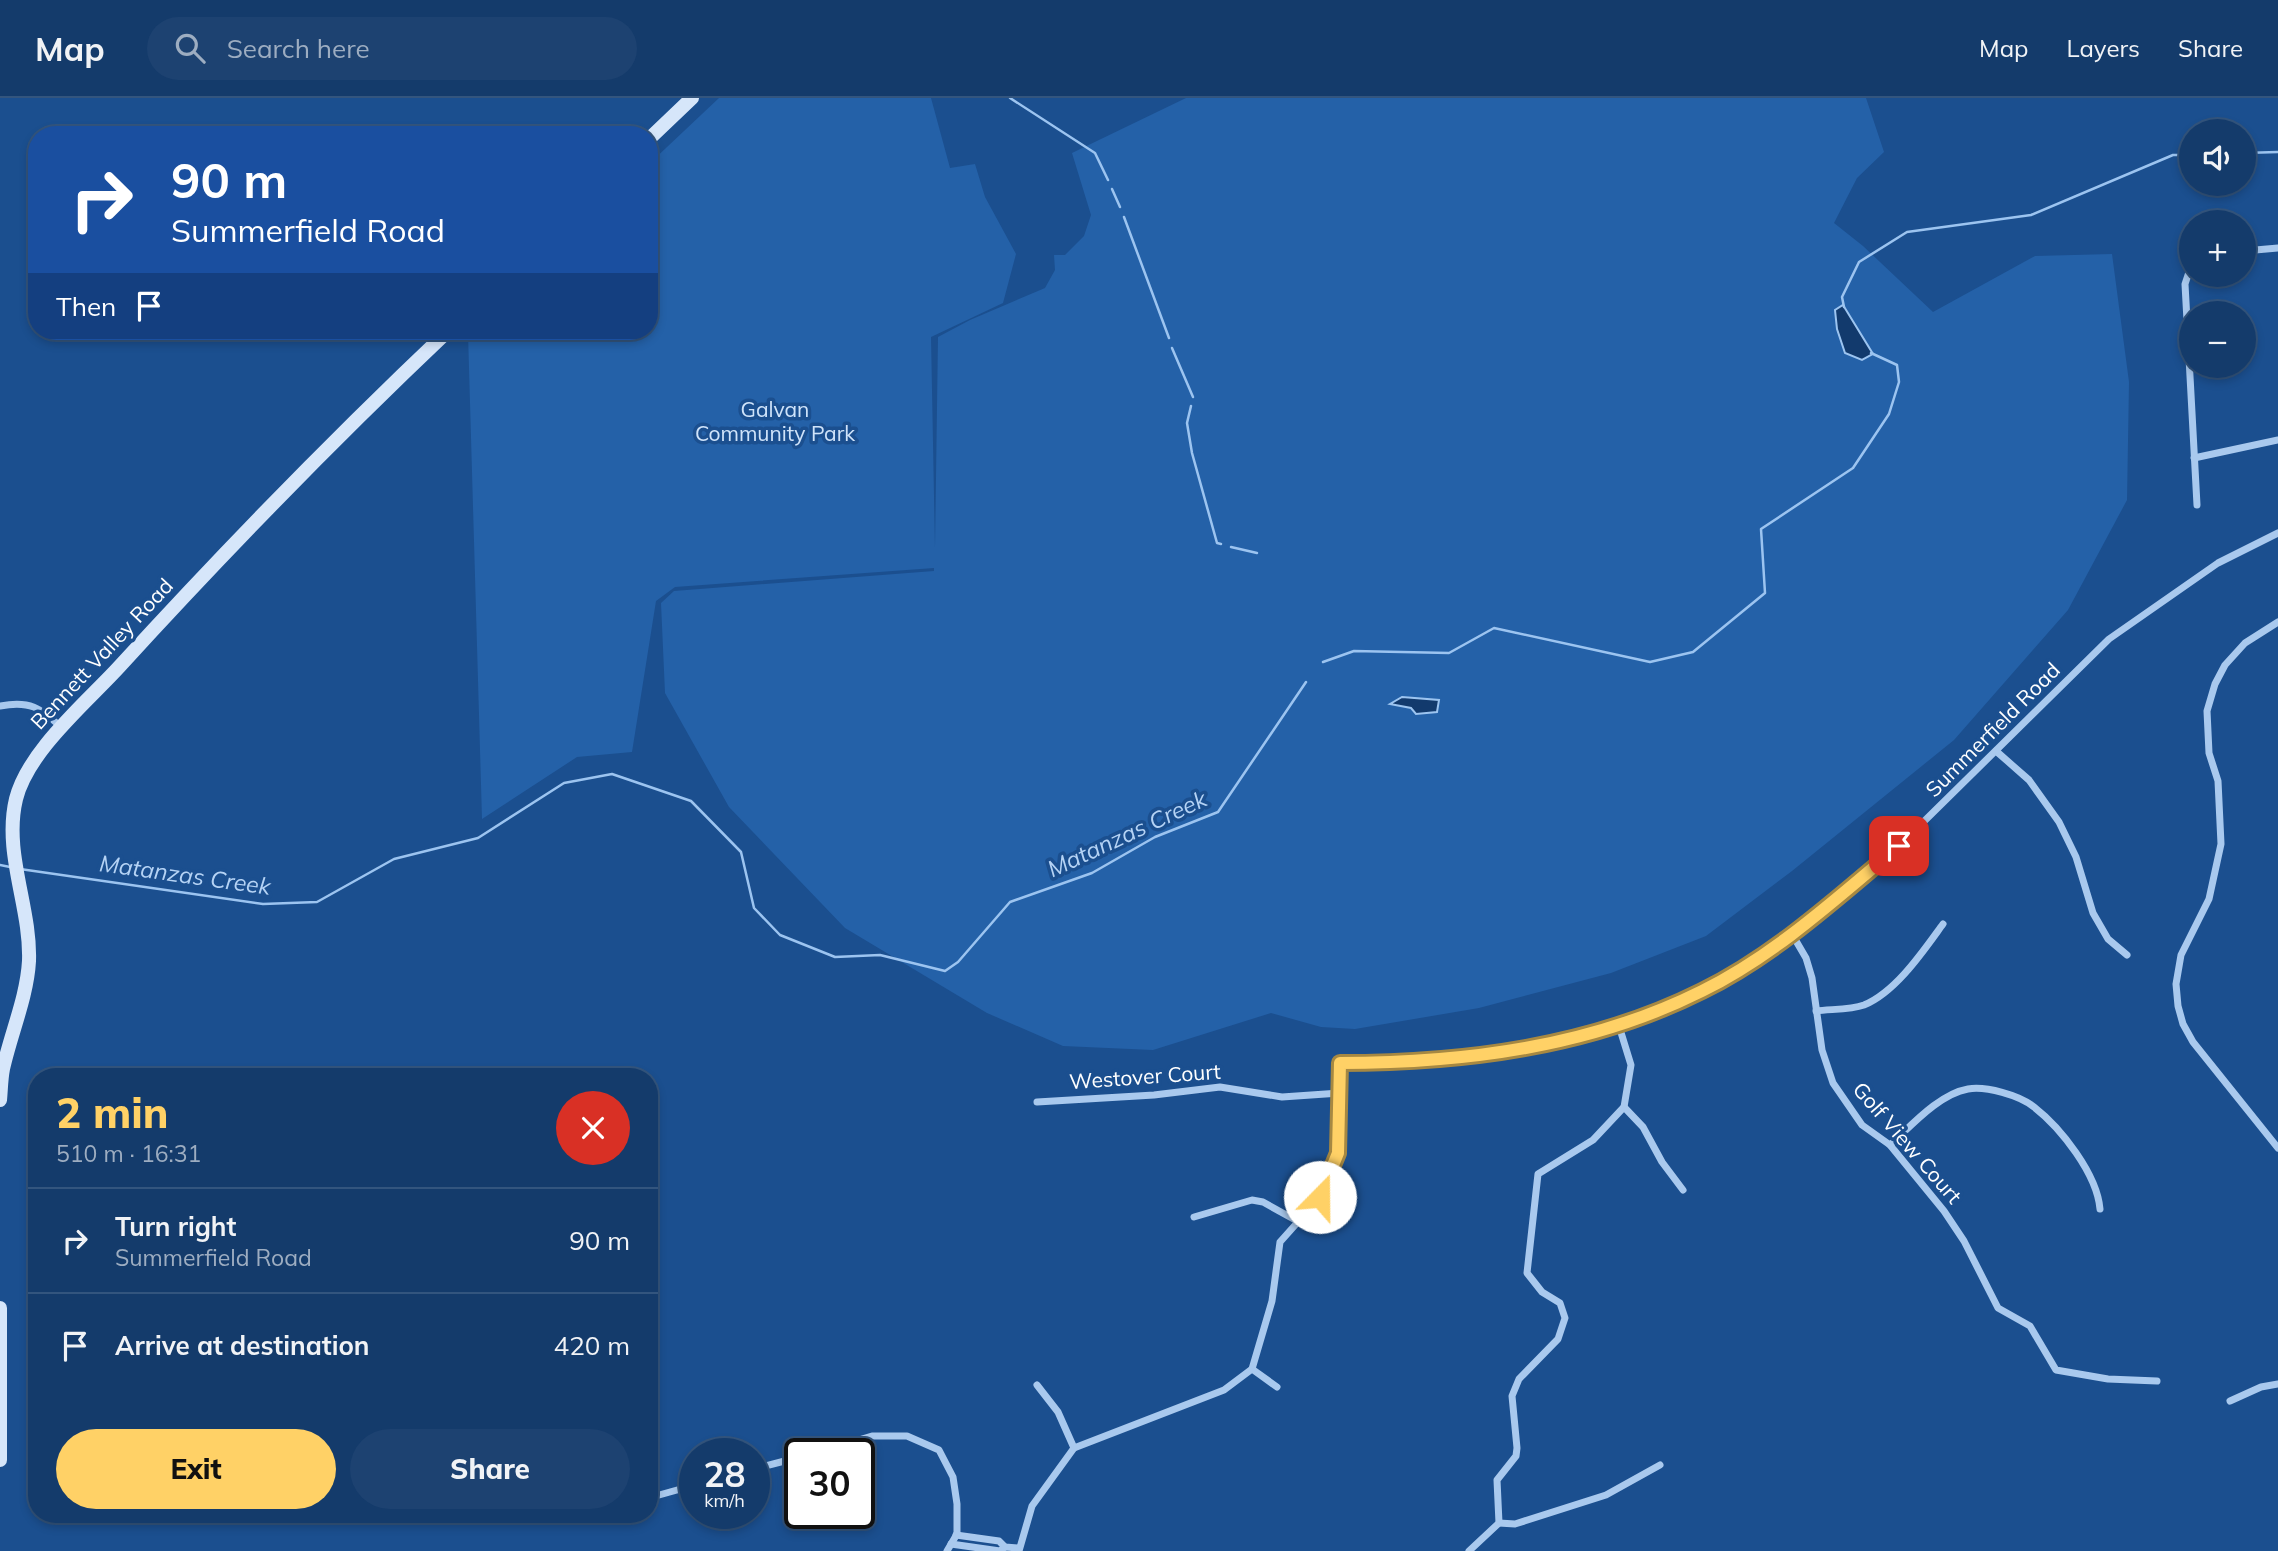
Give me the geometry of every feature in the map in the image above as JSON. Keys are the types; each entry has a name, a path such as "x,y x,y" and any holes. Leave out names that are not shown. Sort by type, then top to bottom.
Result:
{"street":[{"path":"658,130 692,98"},
{"path":"2256,250 2278,248"},
{"path":"2185,287 2197,505"},
{"name":"Bennett Valley Road","path":"0,1100 2,1072 29,962 27,931 13,846 16,799 24,775 62,727 294,481 439,340"},
{"path":"2194,458 2278,440"},
{"name":"Summerfield Road","path":"1340,1093 1340,1063 1408,1063 1500,1052 1574,1038 1619,1026 1702,991 1792,934 1899,846 2109,639 2218,563 2278,533"},
{"path":"2278,622 2245,643 2225,665 2215,684 2207,711 2209,753 2218,781 2221,844 2209,899 2181,955 2176,984 2183,1024 2193,1042 2278,1148"},
{"path":"0,706 19,703 39,707 62,727"},
{"path":"1996,751 2029,780 2059,822 2076,857 2093,913 2108,939 2127,955"},
{"path":"1816,1011 1863,1005 1885,992 1919,957 1943,924"},
{"name":"Golf View Court","path":"1792,934 1806,958 1817,998 1816,1011 1822,1051 1833,1083 1862,1125 1890,1145 1944,1212 1964,1241 1998,1308 2030,1326 2056,1370 2108,1379 2157,1381"},
{"path":"1499,1523 1497,1480 1516,1455 1517,1448 1512,1396 1519,1379 1558,1339 1564,1318 1560,1303 1542,1292 1527,1273 1538,1174 1593,1139 1624,1107 1631,1065 1619,1026"},
{"name":"Westover Court","path":"1037,1102 1154,1095 1220,1087 1282,1097 1340,1093"},
{"path":"1890,1145 1934,1106 1965,1090 1983,1088 1999,1091 2033,1105 2064,1139 2093,1180 2100,1209"},
{"path":"956,1535 999,1541 1006,1547 1019,1549 1032,1506 1074,1448 1224,1390 1252,1369 1272,1301 1280,1242 1322,1195 1338,1153 1340,1093"},
{"path":"1624,1107 1643,1127 1662,1162 1683,1190"},
{"path":"1194,1217 1252,1200 1263,1202 1299,1222"},
{"path":"0,1308 0,1460"},
{"path":"1252,1369 1277,1387"},
{"path":"2230,1401 2261,1387 2278,1384"},
{"path":"1037,1385 1058,1412 1074,1448"},
{"path":"866,1438 907,1436 939,1450 953,1477 957,1504 956,1535 949,1547 1000,1551 1006,1547"},
{"path":"1469,1551 1499,1523 1515,1524 1606,1495 1660,1465"},
{"path":"658,1496 679,1490"}],"green space":[{"name":"Galvan Community Park","path":"719,98 931,98 950,168 975,164 985,197 1016,254 1003,303 931,337 935,548 938,337 970,320 1045,288 1055,270 1054,255 1065,255 1084,236 1091,215 1072,153 1186,98 1866,98 1884,152 1857,178 1834,223 1863,246 1933,312 2035,256 2112,254 2129,382 2127,500 2068,610 1954,740 1792,871 1706,936 1611,973 1479,1008 1355,1029 1321,1027 1271,1013 1153,1050 1063,1046 987,1013 845,928 729,807 665,693 661,603 674,591 934,571 934,568 675,587 656,601 632,752 577,757 482,819 468,340 658,340 658,156"}],"shaded area":[{"path":"1843,305 1873,354 1862,360 1845,353 1837,329 1835,310"},
{"path":"1402,697 1439,700 1437,712 1416,714 1411,708 1390,704"}],"waterway":[{"path":"1010,98 1095,153 1108,180"},
{"name":"Matanzas Creek","path":"2256,153 2278,152"},
{"name":"Matanzas Creek","path":"1844,307 1842,297 1859,262 1907,232 2031,215 2173,155 2179,155"},
{"path":"1112,189 1120,207"},
{"path":"1124,217 1169,338"},
{"path":"1172,348 1193,397"},
{"name":"Matanzas Creek","path":"1323,662 1354,651 1449,653 1494,628 1650,662 1693,652 1765,593 1761,529 1853,468 1889,414 1899,382 1897,365 1871,353"},
{"path":"1191,406 1187,423 1192,453 1217,543 1221,544"},
{"path":"1231,547 1257,553"},
{"name":"Matanzas Creek","path":"20,869 263,904 317,902 394,859 478,838 564,783 612,774 691,801 741,852 754,908 780,935 835,957 880,955 945,971 958,962 1010,902 1092,873 1155,837 1218,812 1306,682"},
{"name":"Matanzas Creek","path":"0,865 10,867"}],"route":[{"path":"1320,1197 1338,1153 1340,1063 1408,1063 1504,1052 1619,1026 1702,991 1738,970 1792,934 1899,846"}]}
